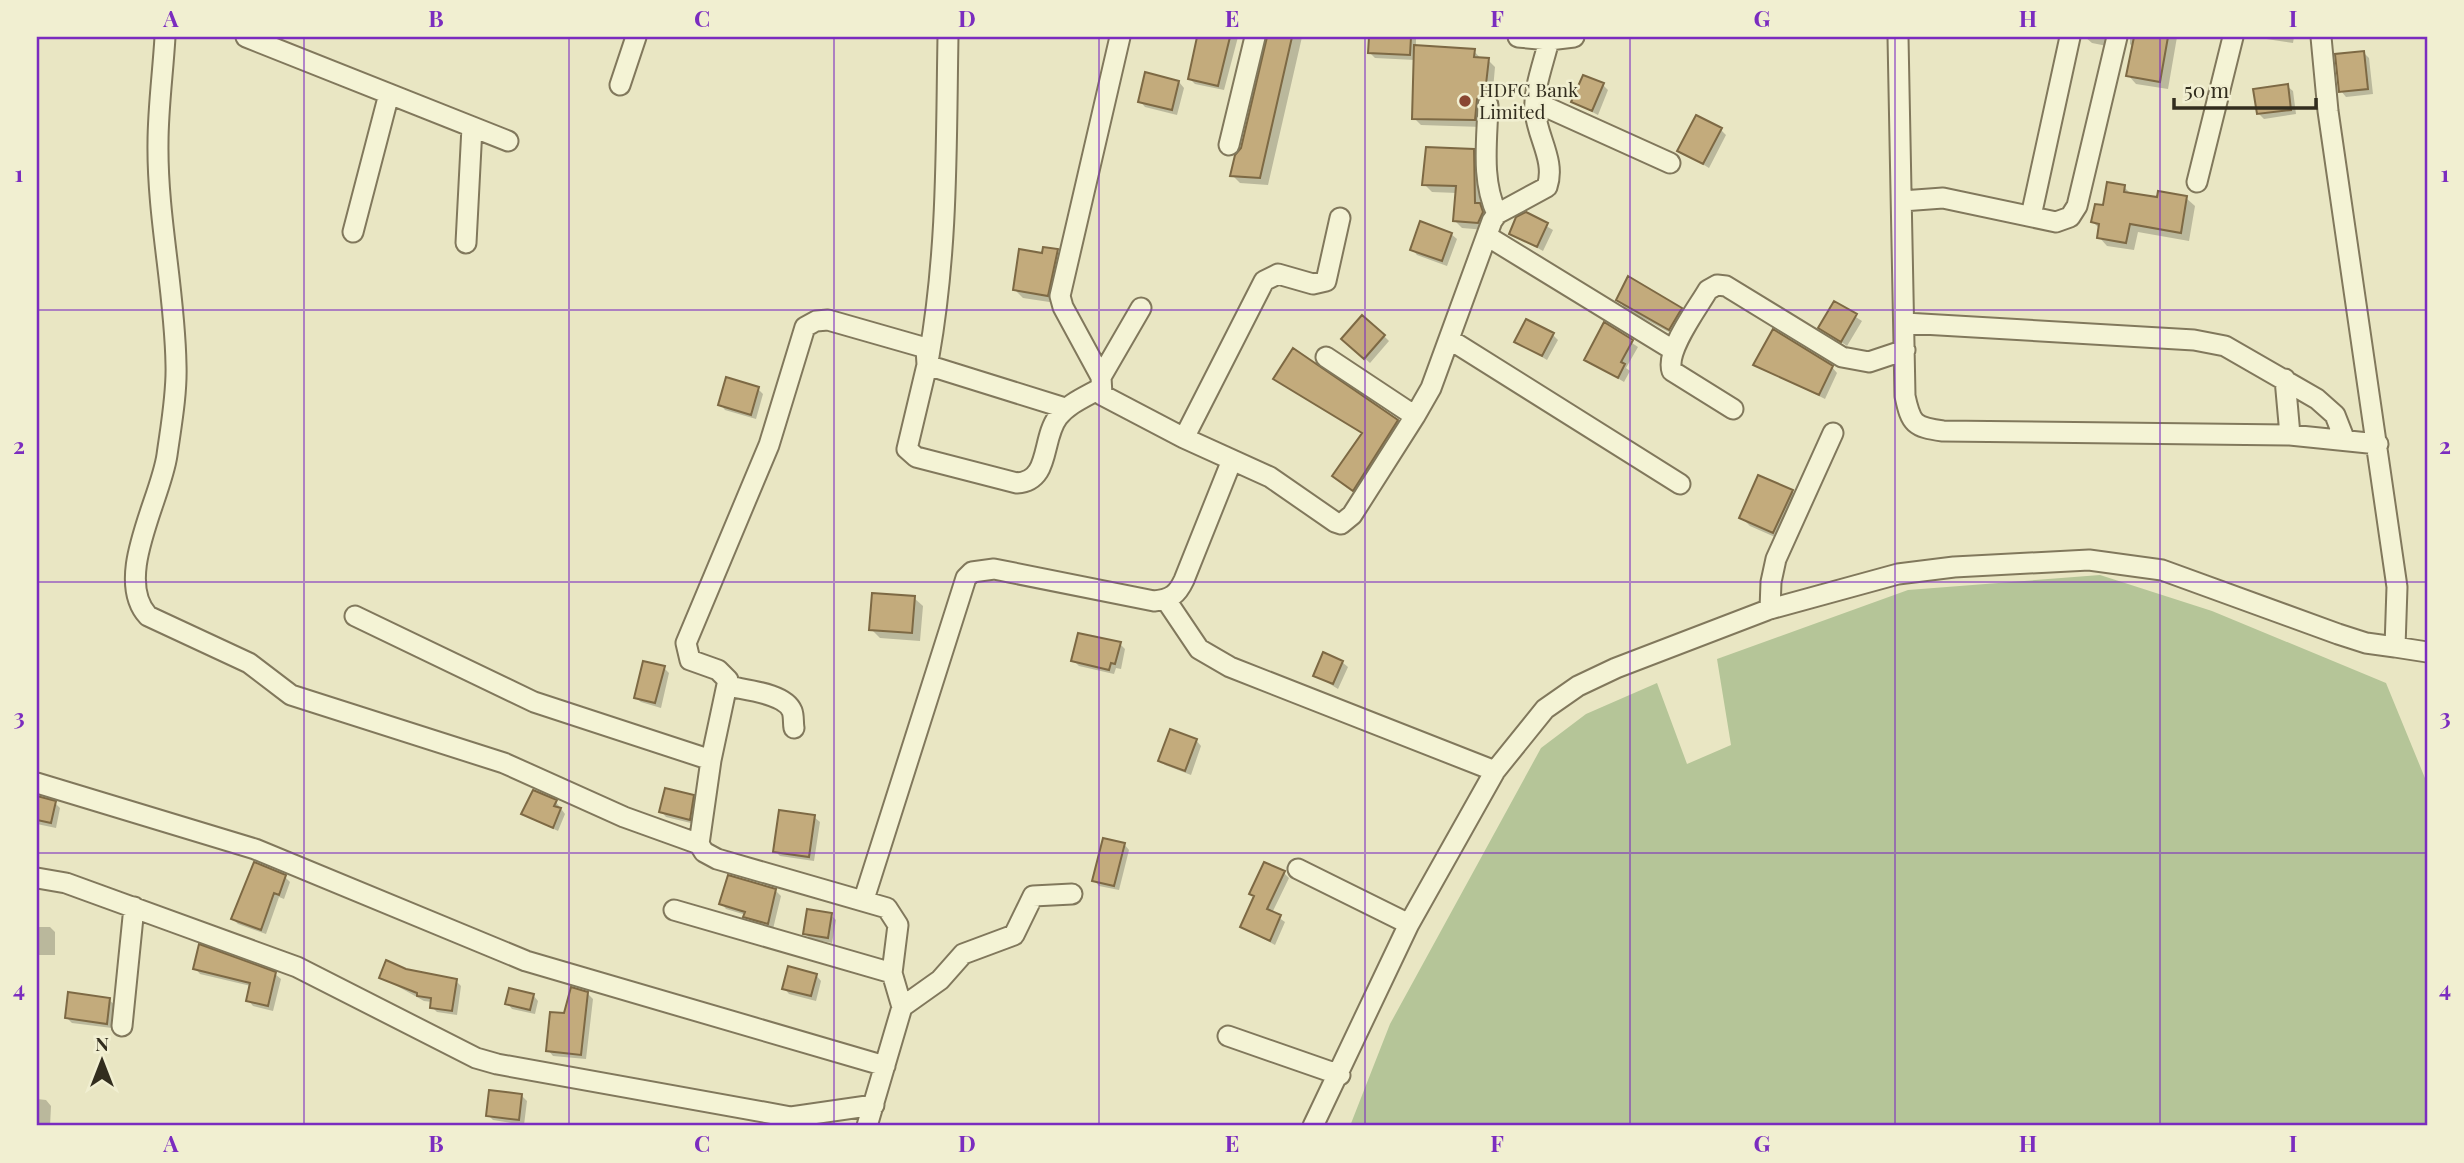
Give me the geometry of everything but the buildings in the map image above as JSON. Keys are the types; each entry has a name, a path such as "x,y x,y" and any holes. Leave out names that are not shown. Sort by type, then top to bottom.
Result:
{"street":[{"path":"165,37 158,143 163,246 177,367 167,458 140,551 134,584 141,608 148,616 249,663 292,695 504,763 635,821 699,844 704,852 717,859 864,899 887,908 895,916 898,936 892,974 902,1007 867,1126"},
{"path":"246,37 508,141"},
{"path":"620,85 636,37"},
{"path":"948,37 945,240 940,293 928,360 907,449 916,457 1017,483 1028,482 1040,471 1048,435 1065,408 1100,383 1141,308"},
{"path":"1120,37 1060,296 1063,307 1109,401 1270,477 1341,524 1352,515 1431,388 1497,214 1547,187 1550,166 1535,113 1535,102 1549,40"},
{"path":"1229,145 1255,37"},
{"path":"1518,37 1549,40 1574,37"},
{"path":"1898,37 1905,396 1910,418 1920,428 1943,431 2290,435 2344,438 2378,444"},
{"path":"2031,216 2070,37"},
{"path":"1902,201 1943,198 2056,222 2070,217 2077,206 2117,37"},
{"path":"2197,183 2233,37"},
{"path":"2321,37 2328,111 2397,587 2395,647"},
{"path":"353,232 389,94"},
{"path":"1535,102 1670,163"},
{"path":"1488,106 1486,180 1489,198 1497,214"},
{"path":"466,243 472,127"},
{"path":"1184,438 1264,281 1278,274 1313,284 1326,281 1340,218"},
{"path":"1487,236 1673,350"},
{"path":"1733,410 1672,371 1669,363 1673,350 1708,290 1717,285 1726,286 1842,357 1869,362 1905,350"},
{"path":"699,844 711,760 728,686 725,674 690,660 686,643 769,445 805,327 816,321 828,320 917,344 926,348 928,360"},
{"path":"1905,323 2194,340 2225,346 2318,398 2335,415 2344,438"},
{"path":"1449,339 1680,484"},
{"path":"1326,357 1415,416"},
{"path":"928,360 1065,408"},
{"path":"2285,379 2290,435"},
{"path":"1770,609 1771,582 1776,559 1833,433"},
{"path":"864,899 965,578 972,572 994,569 1154,601 1166,600 1177,594 1184,580 1232,460"},
{"path":"1313,1126 1340,1075 1409,924 1495,771 1545,709 1578,686 1616,668 1770,609 1898,574 1954,567 2089,560 2162,570 2366,643 2427,652"},
{"path":"1166,600 1199,649 1230,667 1495,771"},
{"path":"355,617 534,702 711,760"},
{"path":"728,686 778,699 792,711 793,728"},
{"path":"37,783 255,849 526,961 885,1066"},
{"path":"1298,869 1409,924"},
{"path":"37,878 66,883 297,967 476,1058 497,1064 791,1116 874,1105"},
{"path":"902,1007 940,980 963,954 1014,935 1033,896 1072,894"},
{"path":"122,1026 134,907"},
{"path":"674,910 892,974"},
{"path":"1228,1036 1340,1075"}],"green space":[{"path":"2100,575 2212,611 2386,683 2427,783 2427,1126 1350,1126 1390,1024 1541,748 1586,714 1657,683 1687,764 1731,745 1717,659 1908,590"}],"place":[{"name":"HDFC Bank Limited","path":"1465,101"}]}
